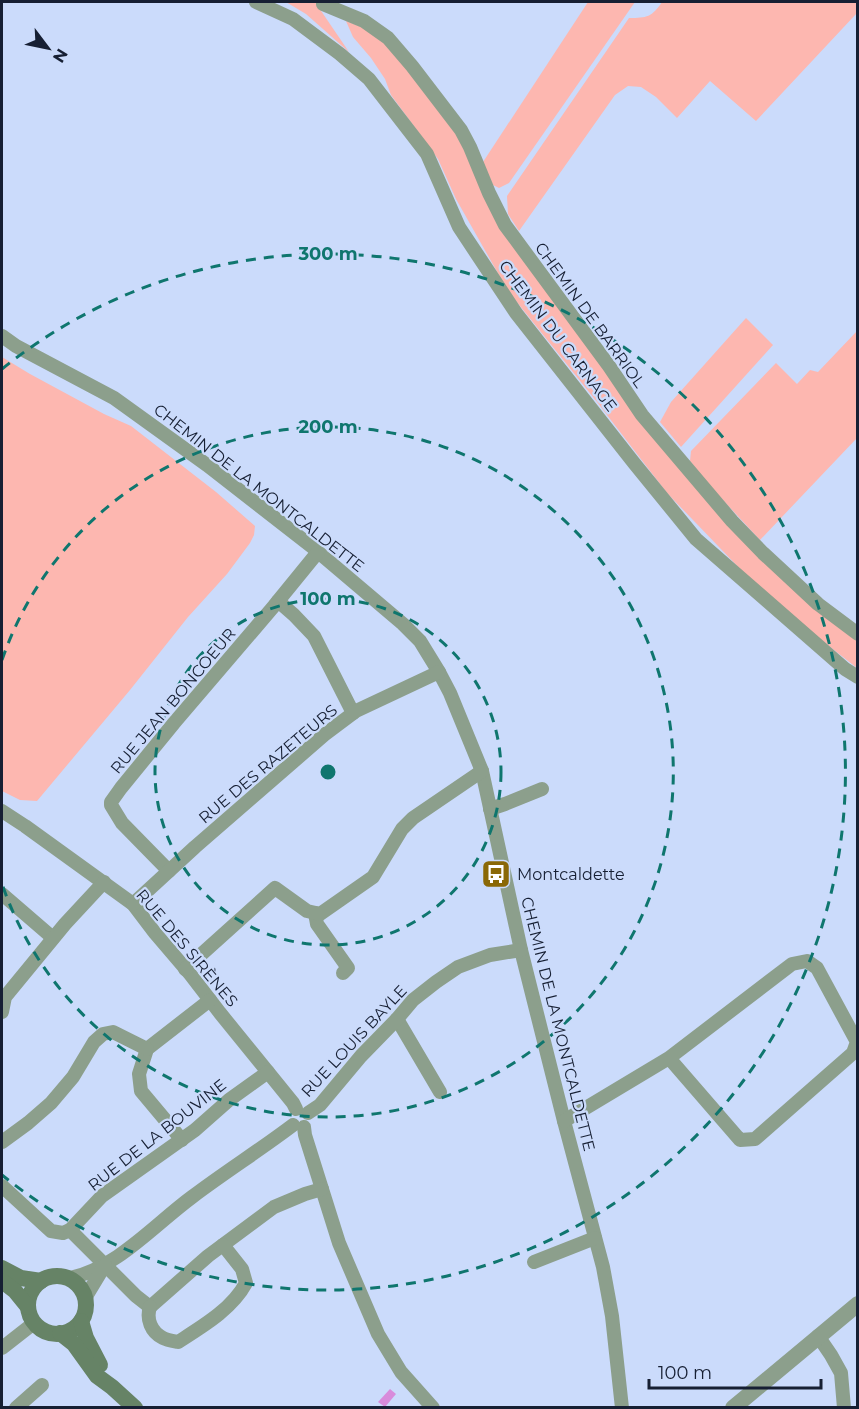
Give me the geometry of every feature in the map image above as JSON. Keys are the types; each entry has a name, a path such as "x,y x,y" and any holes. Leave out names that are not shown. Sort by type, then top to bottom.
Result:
{"main road":[{"path":"2,1268 21,1278 41,1281"},
{"path":"2,1281 15,1291 31,1315 42,1329 50,1333 60,1334 68,1331 81,1321 85,1298 80,1287 70,1278 50,1276 35,1286 31,1292 29,1300 31,1315"},
{"path":"81,1321 86,1338 112,1387"},
{"path":"60,1334 74,1344 98,1376 135,1407"}],"street":[{"name":"CHEMIN DU CARNAGE","path":"256,2 293,19 369,79 426,154 459,227 516,314 634,464 696,539 845,669 858,677"},
{"name":"CHEMIN DE BARRIOL","path":"323,4 364,21 388,38 412,66 461,130 505,225 609,366 642,415 732,522 818,604 858,634"},
{"name":"CHEMIN DE LA MONTCALDETTE","path":"2,336 16,346 114,398 247,496 318,552 414,635 439,672 482,771 521,950 603,1267 612,1316 622,1407"},
{"name":"RUE JEAN BONCOEUR","path":"169,871 122,823 111,802 174,723 318,552"},
{"path":"278,601 314,636 353,713"},
{"name":"RUE DES RAZETEURS","path":"133,904 315,742 353,713 439,672"},
{"path":"185,969 275,888 307,911 320,914 373,876 402,829 413,818 482,771"},
{"path":"490,809 542,789"},
{"name":"RUE DES SIRÈNES","path":"2,811 25,825 133,904 293,1103 302,1111"},
{"path":"2,1012 5,997 53,938 104,882"},
{"path":"2,894 53,938"},
{"path":"315,913 317,924 348,968 343,974"},
{"name":"RUE LOUIS BAYLE","path":"302,1111 321,1105 361,1056 413,1000 458,967 490,955 521,950"},
{"path":"564,1121 669,1058 792,964 807,961 817,968 858,1042 853,1053 755,1139 740,1140 669,1058"},
{"path":"182,1140 141,1091 139,1074 147,1049 210,1000"},
{"path":"398,1018 440,1092"},
{"path":"2,1142 28,1124 51,1103 74,1077 94,1042 103,1034 113,1032 147,1049"},
{"name":"RUE DE LA BOUVINE","path":"70,1230 102,1196 182,1140 229,1100 268,1072"},
{"path":"70,1278 105,1265 191,1198 310,1120 302,1111"},
{"path":"299,1126 305,1135 339,1243 378,1334 401,1372 433,1407"},
{"path":"2,1186 51,1231 63,1233 70,1230 150,1307"},
{"path":"223,1245 242,1269 246,1283 241,1293 226,1308 178,1342 163,1338 152,1328 147,1315 150,1307 208,1256 273,1207 322,1189"},
{"path":"534,1262 595,1238"},
{"path":"85,1298 105,1265"},
{"path":"733,1407 858,1304"},
{"path":"2,1348 31,1315"},
{"path":"818,1336 841,1373 844,1407"},
{"path":"16,1407 42,1385"}],"shaded area":[{"path":"286,2 315,2 349,52 306,14"},
{"path":"588,2 635,2 509,183 499,188 493,185 483,162"},
{"path":"662,2 857,2 857,13 756,121 710,81 677,118 656,97 641,87 628,86 615,95 519,231 508,214 507,196 629,18 648,16"},
{"path":"346,21 374,32 395,53 455,130 476,173 685,473 857,638 857,668 811,632 745,574 667,493 508,291 456,199 438,159 391,95 385,79 353,37"},
{"path":"746,318 773,345 681,447 660,422 671,402"},
{"path":"857,331 857,438 760,540 690,461 691,451 776,363 797,384 810,370 818,372"},
{"path":"2,357 104,414 131,426 216,492 255,526 250,543 227,574 188,617 37,801 20,800 2,791"},
{"path":"390,1389 396,1394 385,1407 378,1402"}],"place":[{"name":"Montcaldette","path":"496,874"}]}
